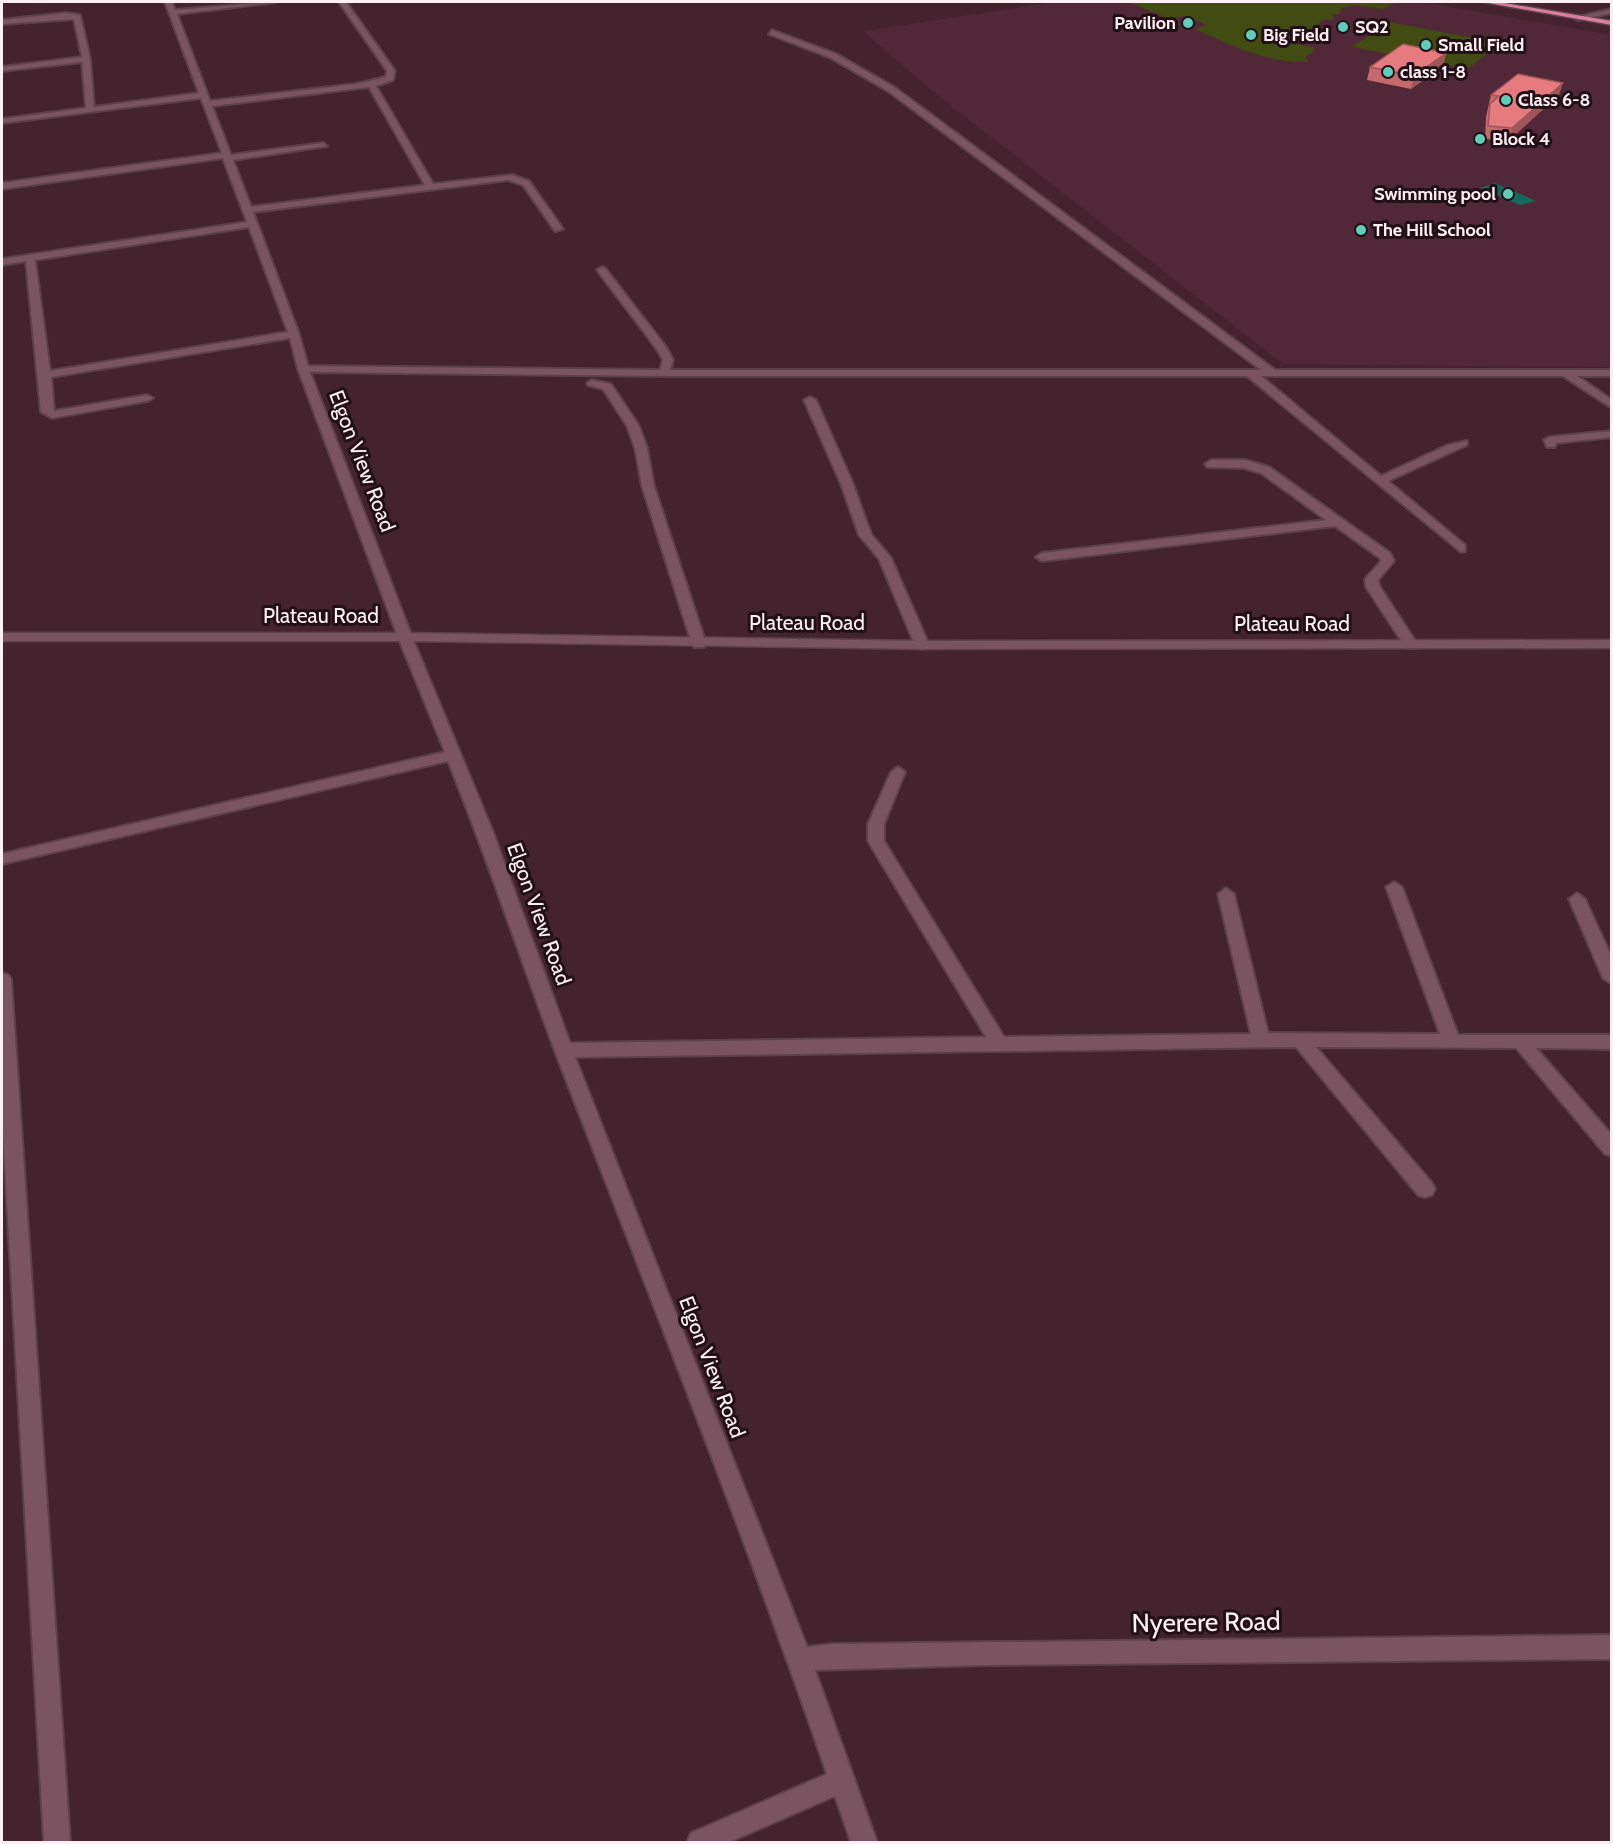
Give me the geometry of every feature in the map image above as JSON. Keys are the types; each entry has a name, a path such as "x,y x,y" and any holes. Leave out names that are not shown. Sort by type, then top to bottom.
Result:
{"highway":[{"path":"1487,2 1611,23"}],"street":[{"path":"170,7 272,2"},
{"path":"2,121 90,109 385,81 392,75 391,71 344,2"},
{"name":"Elgon View Road","path":"170,7 228,157 294,334 303,369 405,637 485,832 621,1199 678,1336 800,1660 864,1842"},
{"path":"1578,18 1611,11"},
{"path":"2,22 76,16 86,59 90,109"},
{"path":"772,32 828,53 891,89 1271,372"},
{"path":"2,69 86,59"},
{"path":"371,84 430,186"},
{"path":"2,186 323,146"},
{"path":"2,262 250,217 494,177 522,180 558,229"},
{"path":"30,258 45,375 47,412 52,415 147,399"},
{"path":"602,270 661,347 668,360 664,373"},
{"path":"45,375 294,334"},
{"path":"303,369 664,373 1611,374"},
{"path":"1250,373 1461,548"},
{"path":"1565,373 1611,405"},
{"path":"592,383 607,386 633,426 648,486 698,633 699,644"},
{"path":"810,400 848,484 865,535 885,558 922,645"},
{"path":"1551,446 1550,441 1611,434"},
{"path":"1380,480 1395,476 1439,451 1463,443"},
{"path":"1211,464 1245,464 1265,470 1339,522 1388,561 1371,579 1373,587 1411,645"},
{"path":"1042,557 1339,522"},
{"name":"Plateau Road","path":"2,637 405,637 699,644 922,645 1611,644"},
{"path":"2,859 453,755"},
{"path":"898,772 876,824 876,841 998,1042"},
{"path":"1394,887 1451,1040"},
{"path":"1226,894 1261,1040"},
{"path":"1577,899 1611,978"},
{"path":"2,980 57,1842"},
{"path":"564,1050 998,1042 1261,1040 1611,1042"},
{"path":"1300,1040 1425,1189"},
{"path":"1520,1041 1611,1149"},
{"name":"Nyerere Road","path":"800,1660 832,1656 973,1653 1611,1647"},
{"path":"700,1842 841,1781"}],"shaded area":[{"name":"The Hill School","path":"1057,2 1422,2 1611,35 1611,367 1283,364 937,95 863,31"},
{"name":"Big Field","path":"1129,2 1397,2 1383,9 1355,5 1342,8 1339,14 1332,15 1334,19 1322,20 1316,28 1303,30 1288,40 1290,43 1314,47 1313,52 1305,57 1309,62 1293,62 1250,52 1223,41 1195,29 1207,25 1184,16 1169,19"},
{"name":"Small Field","path":"1389,22 1500,43 1468,69 1352,47"},
{"name":"Swimming pool","path":"1495,183 1536,201 1520,205 1480,188"}],"building":[{"path":"1403,44 1446,53 1414,76 1370,67"},
{"path":"1518,74 1563,83 1512,128 1488,126 1490,104 1499,96 1491,95"}],"place":[{"name":"Pavilion","path":"1188,23"},
{"name":"SQ2","path":"1343,27"},
{"name":"Big Field","path":"1251,35"},
{"name":"Small Field","path":"1426,45"},
{"name":"class 1-8","path":"1388,72"},
{"name":"Class 6-8","path":"1506,100"},
{"name":"Block 4","path":"1480,139"},
{"name":"Swimming pool","path":"1508,194"},
{"name":"The Hill School","path":"1361,230"}]}
